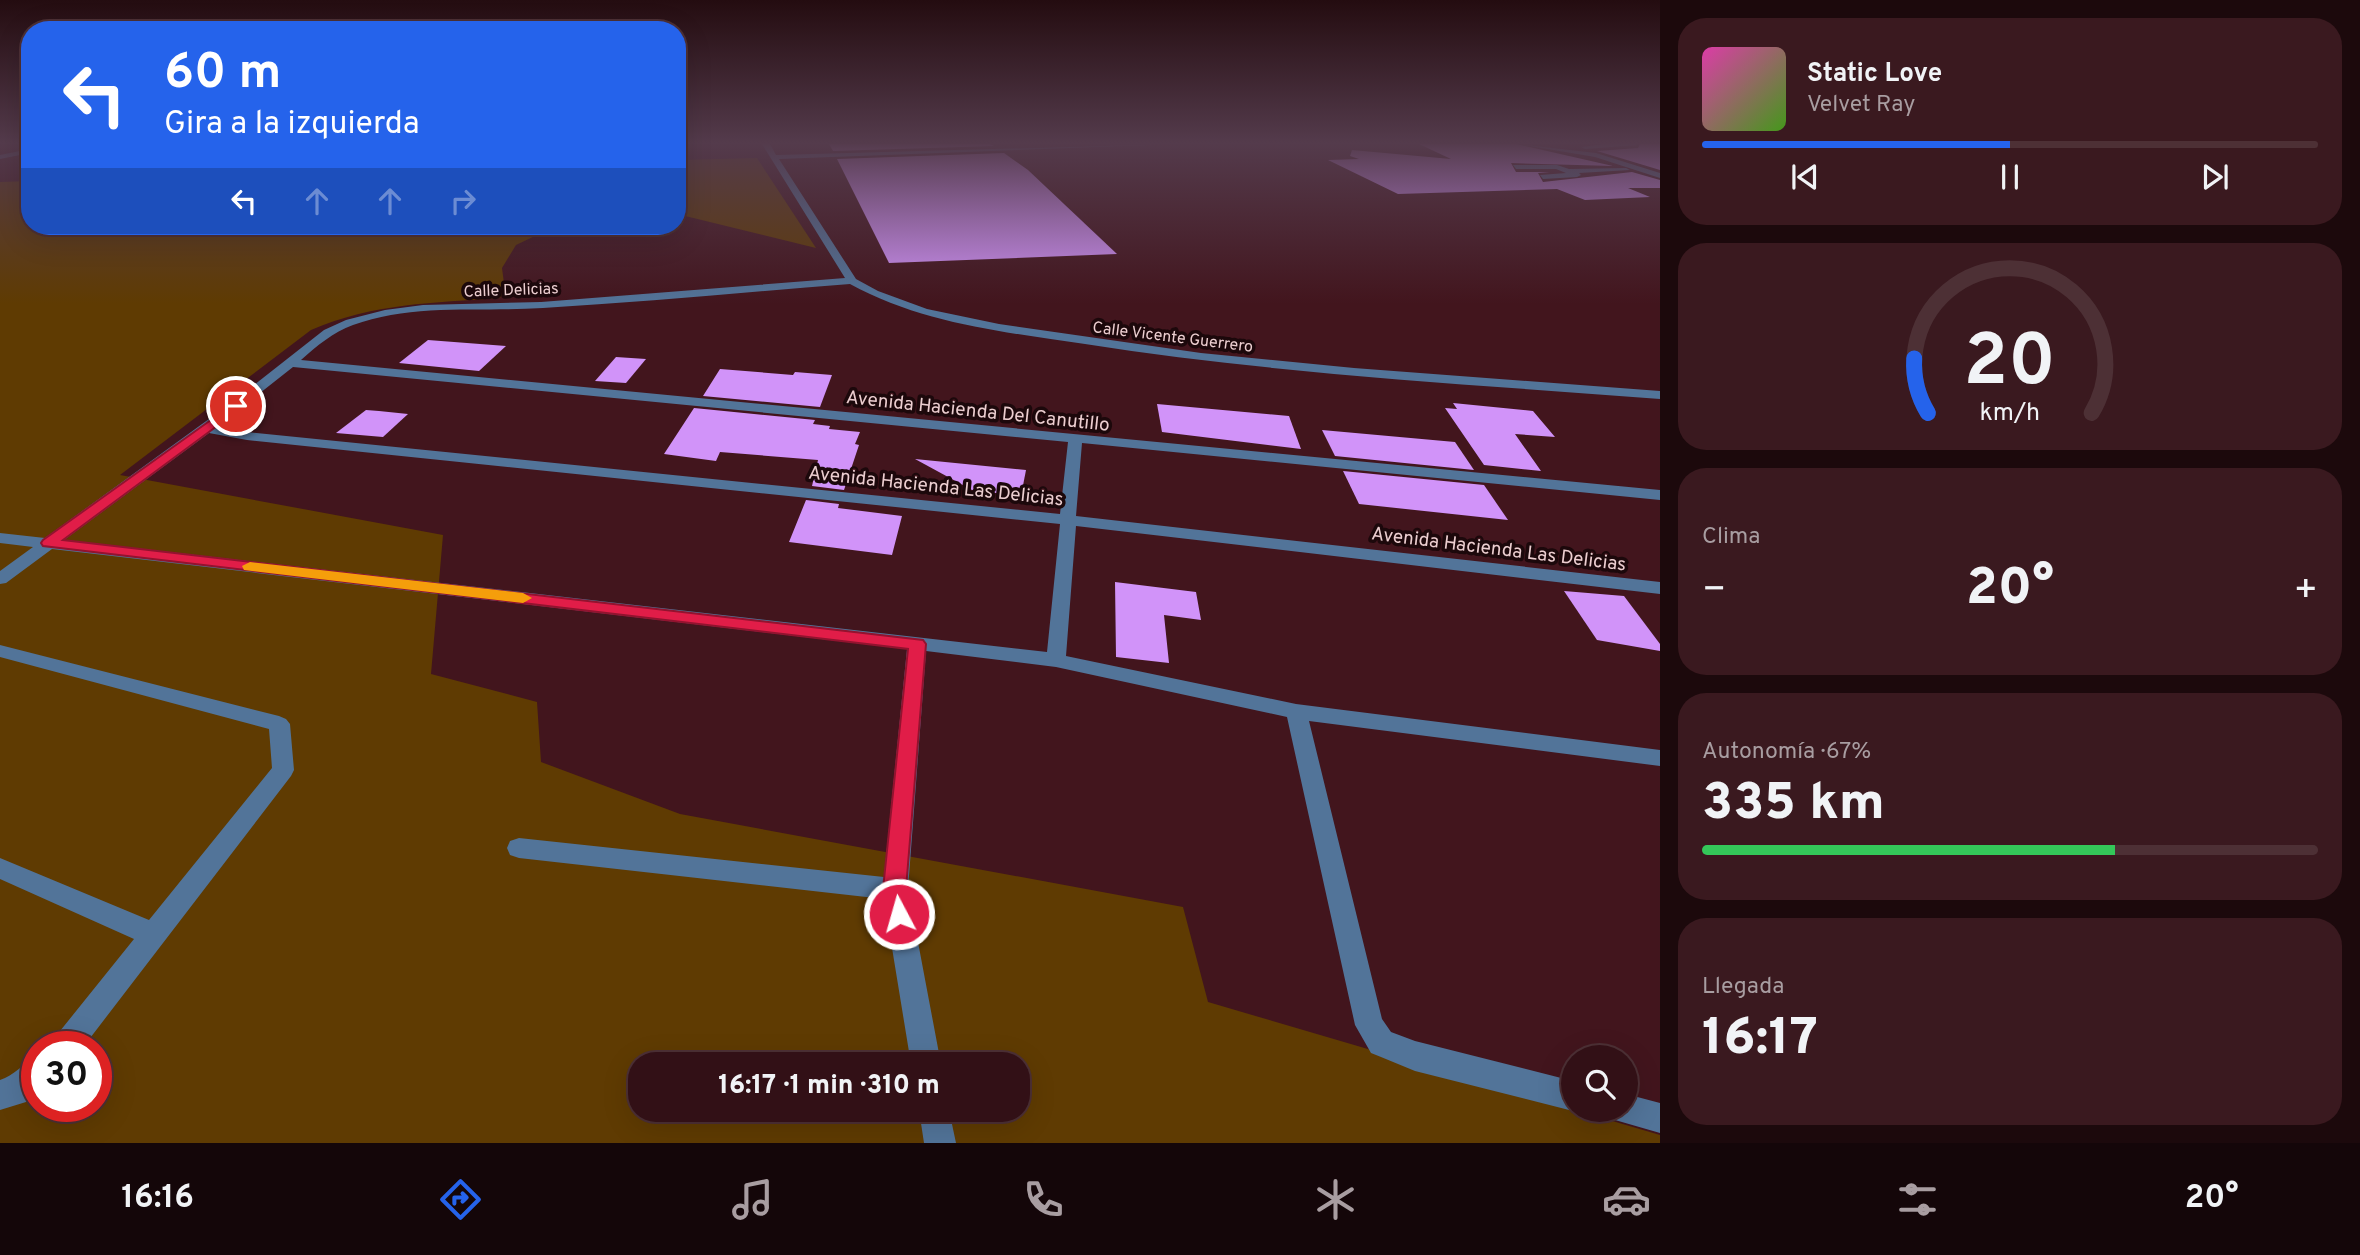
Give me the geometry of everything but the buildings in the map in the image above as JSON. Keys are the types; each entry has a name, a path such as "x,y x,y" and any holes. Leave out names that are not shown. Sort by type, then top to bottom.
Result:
{"street":[{"name":"Calle Vicente Guerrero","path":"800,197 852,281 871,293 910,308 977,323 1129,349 1312,369 1660,395"},
{"name":"Calle Delicias","path":"0,579 293,363 328,332 350,322 385,313 423,308 554,304 852,281"},
{"name":"Avenida Hacienda Del Canutillo","path":"293,363 1660,495"},
{"name":"Avenida Hacienda Las Delicias","path":"206,428 247,436 1070,520 1660,588"},
{"path":"1056,660 1075,439"},
{"path":"0,538 1056,660 1296,712 1660,758"},
{"path":"917,644 895,889 924,1052"},
{"path":"0,651 279,724 283,770 78,1031"},
{"path":"1296,712 1369,1025 1381,1043 1415,1056 1561,1093"},
{"path":"519,848 895,889"},
{"path":"0,868 155,935"},
{"path":"0,1095 15,1091 21,1086"},
{"path":"1638,1112 1660,1118"},
{"path":"936,1122 940,1143"}],"shaded area":[{"path":"0,197 21,197 21,235 537,235 516,245 502,268 505,291 500,298 381,309 311,330 120,475 443,535 431,674 537,702 541,762 680,814 1183,907 1208,1002 1561,1106 1561,1122 1616,1122 1660,1135 1660,1143 0,1143"},
{"path":"686,197 783,197 816,248 686,216"}],"slow traffic":[{"path":"250,566 523,598"}],"route":[{"path":"236,406 49,543 917,644 895,889 899,914"}]}
